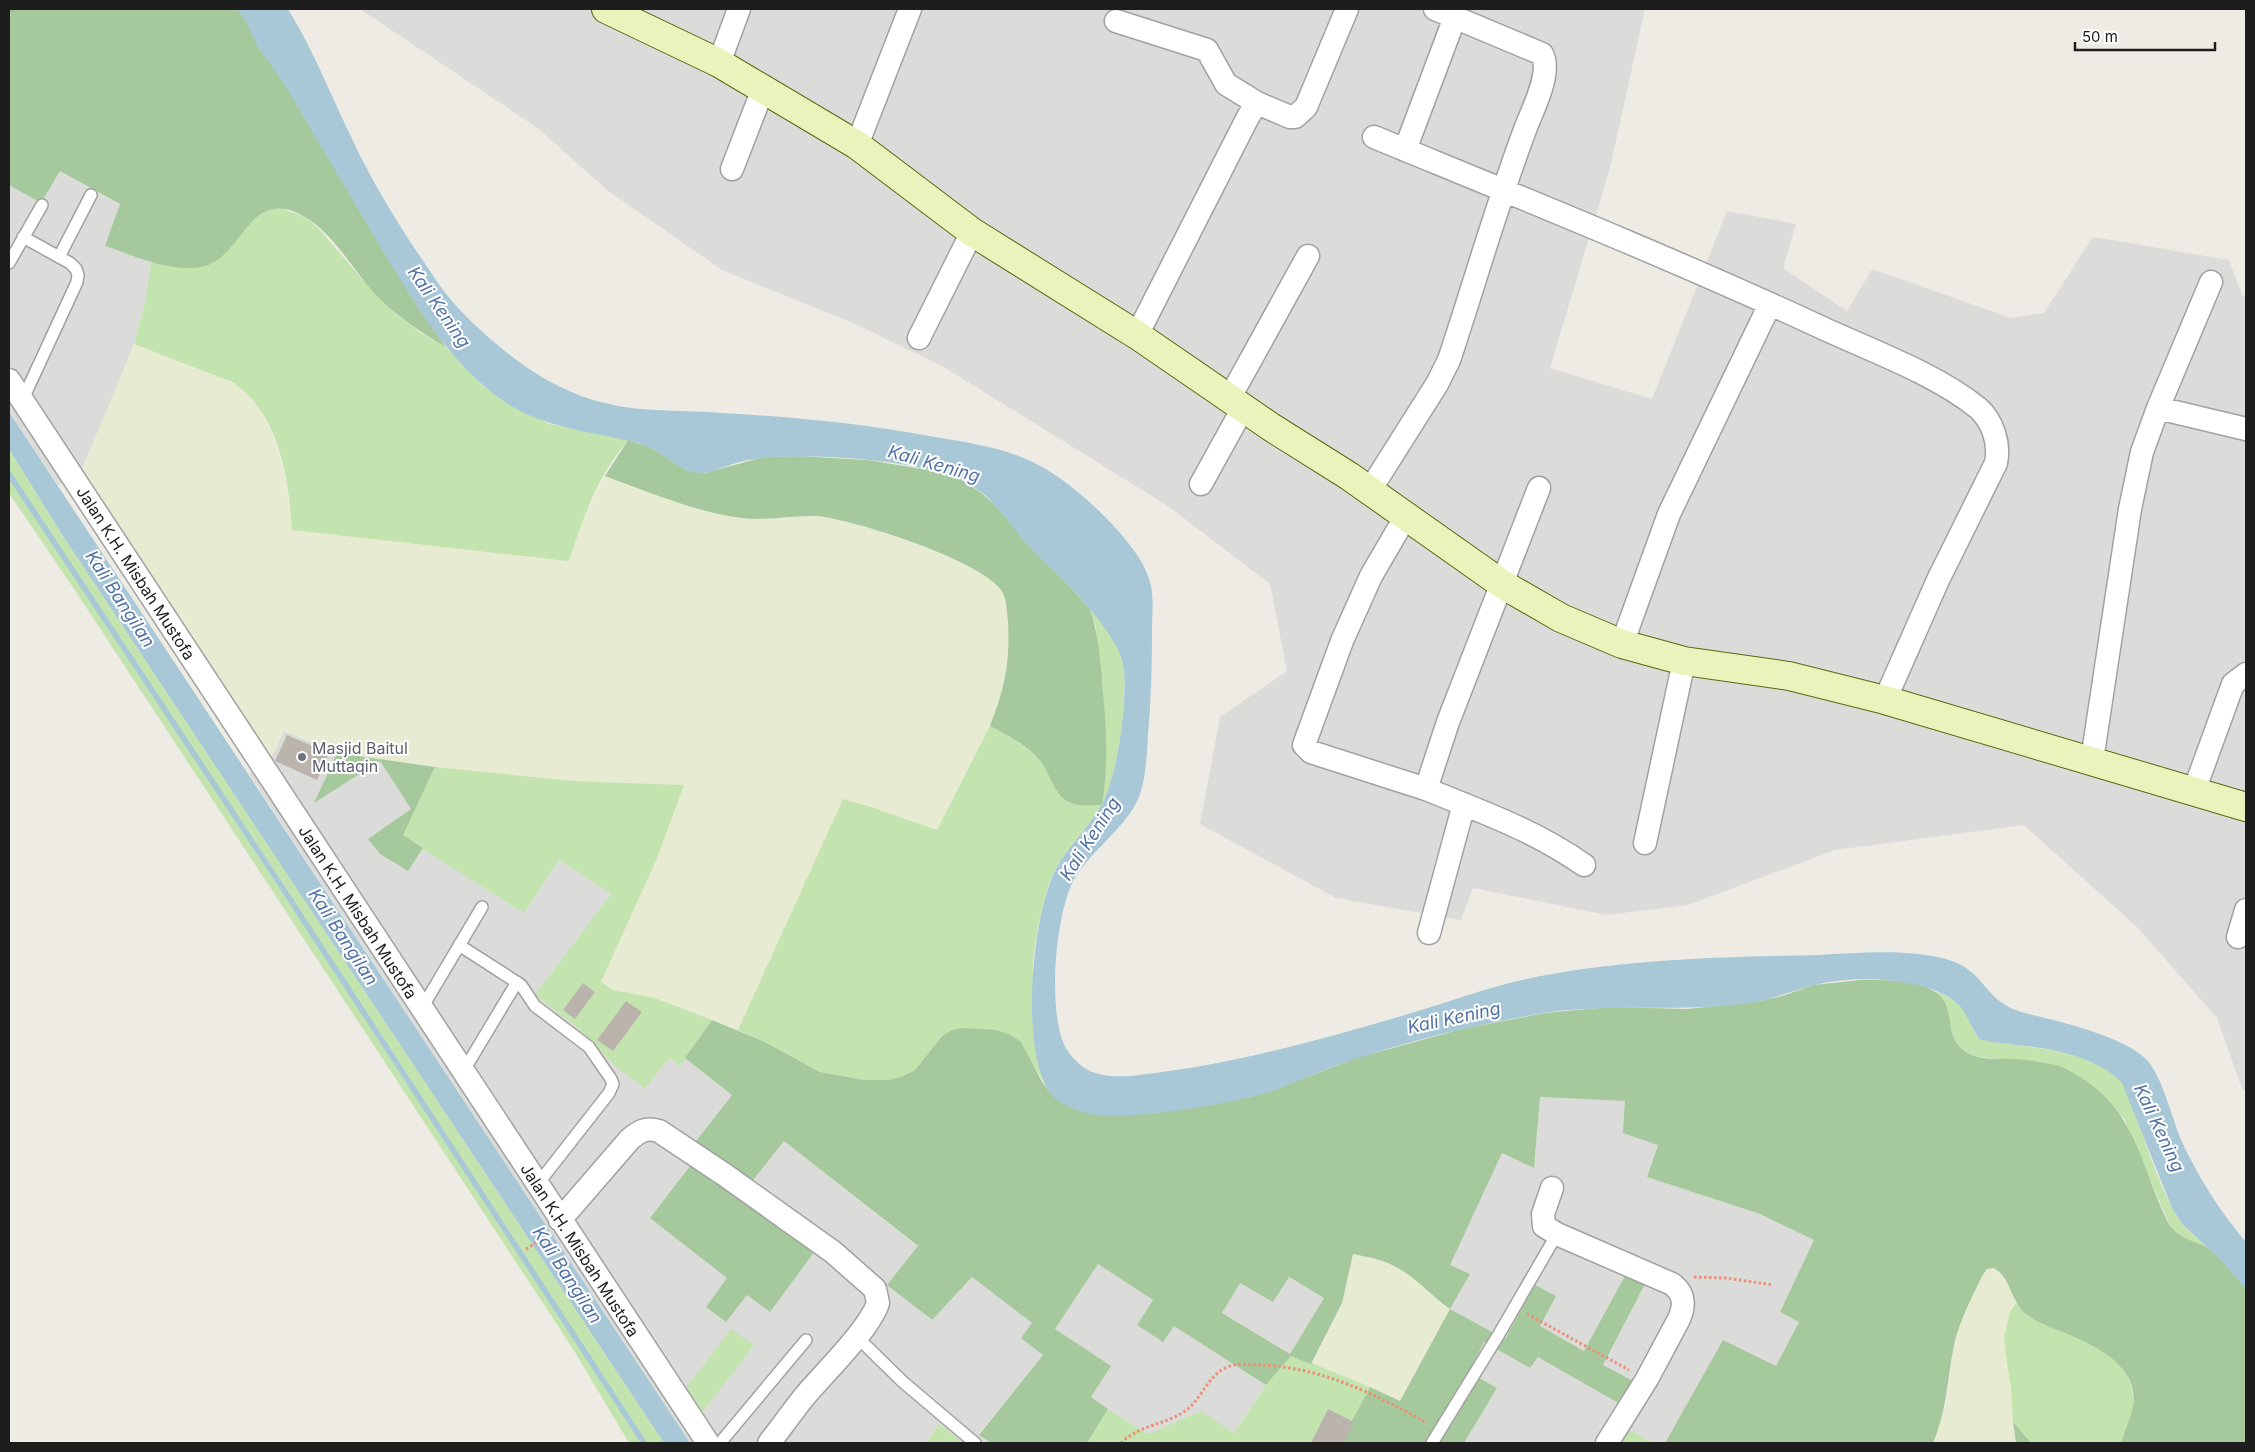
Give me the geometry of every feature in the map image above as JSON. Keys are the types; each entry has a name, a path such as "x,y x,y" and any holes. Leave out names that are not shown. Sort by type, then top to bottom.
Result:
{"main road":[{"path":"606,9 719,64 858,146 972,232 1137,335 1236,404 1370,490 1502,584 1561,618 1622,644 1684,661 1789,676 1885,700 2246,807"}],"street":[{"path":"719,64 739,9"},
{"path":"858,146 910,9"},
{"path":"1116,21 1207,50 1226,84 1258,103 1290,117 1295,117 1306,107 1347,9"},
{"path":"1370,490 1437,384 1450,360 1502,191 1541,87 1545,68 1545,59 1542,54 1445,13 1405,150"},
{"path":"732,169 762,90"},
{"path":"1137,335 1248,117 1258,103"},
{"path":"1374,137 1770,304 1944,384 1979,409 1989,421 1996,439 1998,453 1996,463 1938,580 1885,700"},
{"path":"919,338 972,232"},
{"path":"1201,484 1236,404 1308,256"},
{"path":"2092,760 2130,509 2142,452 2158,408 2211,282"},
{"path":"1622,644 1669,514 1770,304"},
{"name":"Jalan K.H. Misbah Mustofa","path":"9,380 537,1185 555,1227 708,1443"},
{"path":"2158,408 2246,430"},
{"path":"1426,789 1448,722 1539,488"},
{"path":"1406,516 1371,576 1342,641 1304,745 1311,752 1426,789 1520,826 1558,847 1584,865"},
{"path":"1645,843 1684,661"},
{"path":"2194,791 2233,684 2246,674"},
{"path":"1429,933 1464,804"},
{"path":"2238,937 2246,910"},
{"path":"555,1227 630,1139 644,1129 651,1129 659,1132 726,1175 825,1246 875,1289 878,1303 876,1309 769,1443"},
{"path":"1552,1188 1544,1208 1542,1220 1544,1226 1557,1234 1672,1284 1683,1296 1683,1310 1647,1379 1608,1443"}],"lane":[{"path":"59,256 91,195"},
{"path":"9,262 42,205"},
{"path":"23,237 59,256 76,269 78,275 77,282 23,399"},
{"path":"422,1008 482,907"},
{"path":"459,945 517,982 535,1006 589,1047 613,1084 609,1093 537,1185"},
{"path":"463,1072 517,982"},
{"path":"1432,1443 1557,1234"},
{"path":"856,1336 903,1382 975,1443"},
{"path":"720,1443 806,1340"}],"path":[{"path":"526,1249 555,1227"},
{"path":"1672,1284 1685,1279 1711,1277 1773,1285"},
{"path":"1514,1308 1647,1379"},
{"path":"1121,1443 1137,1432 1182,1413 1191,1407 1215,1376 1222,1370 1244,1364 1300,1369 1326,1376 1361,1388 1441,1430"}],"shaded area":[{"path":"360,9 1645,9 1610,168 1550,368 1652,399 1727,211 1796,224 1783,268 1847,311 1872,269 2011,318 2044,313 2093,237 2229,260 2242,295 2246,297 2246,1091 2242,1089 2217,1018 2138,928 2024,825 1835,850 1688,905 1607,915 1473,888 1461,920 1336,898 1200,824 1220,717 1287,671 1270,584 1168,506 942,366 853,323 722,270 607,190 539,129"},
{"path":"60,171 120,204 106,246 151,262 145,303 124,373 82,469 58,485 9,412 9,185 41,203"},
{"path":"284,731 337,753 315,801 380,761 411,809 369,839 380,854 408,871 423,848 524,913 559,860 611,894 535,995 579,1029 645,1088 669,1058 680,1066 685,1058 732,1095 693,1145 728,1278 706,1307 726,1322 743,1193 784,1141 918,1247 888,1285 931,1320 972,1277 1032,1323 1044,1355 979,1434 991,1443 959,1443 960,1440 939,1424 926,1443 690,1443 249,774 272,757"},
{"path":"1540,1097 1625,1101 1658,1144 1647,1177 1760,1214 1814,1240 1780,1312 1799,1322 1776,1367 1723,1340 1665,1443 1655,1443 1623,1427 1612,1443 1464,1443 1497,1388 1469,1372 1484,1342 1530,1368 1538,1356 1622,1404 1603,1365 1646,1282 1627,1272 1584,1351 1539,1326 1536,1285 1505,1339 1450,1309 1469,1275 1449,1265 1502,1153 1534,1167"},
{"path":"1098,1264 1153,1300 1137,1325 1173,1325 1266,1385 1234,1433 1201,1412 1148,1434 1091,1398 1055,1329"},
{"path":"1288,1277 1324,1298 1290,1354 1222,1313 1240,1282"}],"green space":[{"path":"9,9 239,10 246,19 260,50 278,73 414,301 446,347 411,325 379,298 331,239 308,219 295,212 279,209 266,212 255,219 226,253 215,262 201,267 176,267 152,262 105,246 120,204 60,171 41,203 9,185"},
{"path":"281,208 307,218 397,315 420,332 446,347 482,385 504,401 549,424 628,440 608,467 592,498 569,561 292,530 288,490 278,448 271,429 261,411 248,395 232,382 134,344 145,303 151,262 171,266 247,227 257,217 270,209"},
{"path":"134,344 216,375 245,390 256,403 272,432 283,470 290,507 569,561 578,531 605,476 717,514 766,519 815,516 847,521 930,549 984,573 1004,594 1009,643 1008,670 990,726 937,830 843,799 738,1030 672,1004 613,990 601,983 657,858 684,785 573,781 435,767 337,753 284,731 272,757 82,469"},
{"path":"628,440 650,447 686,470 706,473 763,457 798,456 868,460 928,470 959,479 979,491 994,504 1090,609 1098,645 1105,712 1106,758 1102,805 1080,805 1067,801 1055,788 1041,762 1030,751 990,726 1005,675 1008,650 1006,603 1003,593 992,581 973,568 947,556 918,544 859,525 817,516 751,519 724,515 672,501 605,476"},
{"path":"9,449 61,533 664,1443 629,1443 573,1349 80,598 9,493"},
{"path":"1090,609 1113,639 1120,653 1124,673 1123,712 1113,775 1102,805 1066,852 1054,873 1046,894 1037,932 1033,971 1034,994 1045,1083 1051,1094 1035,1068 964,1028 942,1036 915,1070 889,1080 864,1080 820,1072 763,1041 738,1030 843,799 937,830 990,726 1030,751 1041,762 1062,796 1073,804 1104,706 1096,627"},
{"path":"337,753 435,767 403,835 423,848 408,871 380,854 368,839 411,809 380,761 314,803"},
{"path":"435,767 573,781 684,785 657,858 601,982 613,990 655,998 712,1020 680,1066 669,1058 645,1089 612,1063 579,1029 535,995 611,894 559,860 524,913 402,836"},
{"path":"1860,980 1913,983 1933,990 1940,996 1948,1010 1955,1041 1970,1054 1986,1058 2025,1060 2060,1066 2083,1079 2101,1093 2116,1109 2137,1145 2160,1206 2170,1226 2184,1237 2213,1251 2246,1289 2246,1443 2121,1443 2132,1411 2134,1395 2130,1382 2123,1370 2102,1351 2038,1322 2025,1313 2020,1308 2003,1276 1993,1268 1987,1269 1982,1276 1957,1332 1942,1417 1933,1443 1665,1443 1723,1340 1776,1366 1799,1322 1780,1312 1814,1240 1760,1214 1647,1177 1658,1145 1623,1133 1625,1101 1540,1097 1534,1168 1502,1153 1450,1265 1470,1274 1450,1309 1402,1270 1374,1258 1353,1254 1342,1303 1311,1364 1291,1356 1266,1385 1174,1326 1163,1342 1137,1325 1153,1300 1098,1264 1055,1329 1111,1366 1091,1397 1108,1409 1087,1443 991,1443 979,1435 1043,1355 1021,1338 1032,1323 972,1277 932,1320 887,1285 918,1246 784,1141 743,1193 817,1248 770,1312 747,1295 726,1322 706,1307 727,1278 650,1218 701,1152 693,1145 732,1095 685,1058 712,1020 763,1041 820,1072 864,1080 889,1080 915,1070 942,1036 952,1030 964,1028 996,1030 1011,1035 1021,1042 1041,1080 1051,1094 1060,1101 1102,1115 1127,1115 1249,1097 1271,1091 1356,1058 1462,1029 1545,1013 1608,1007 1687,1009 1755,1002 1782,996 1814,985","holes":["1289,1277 1324,1298 1290,1354 1222,1313 1240,1283 1273,1302"]},
{"path":"1933,990 1961,1006 1979,1039 2066,1053 2099,1065 2114,1074 2123,1084 2130,1098 2170,1204 2183,1225 2209,1248 2188,1240 2170,1226 2124,1118 2058,1066 2042,1062 1977,1057 1965,1050 1957,1042 1953,1034 1946,1007"},
{"path":"1353,1254 1377,1259 1395,1266 1407,1273 1440,1303 1450,1309 1400,1402 1311,1364 1335,1318 1347,1284"},
{"path":"1993,1268 1998,1270 2007,1281 2016,1303 2010,1312 2006,1356 2016,1443 1933,1443 1946,1407 1952,1358 1961,1322 1982,1276 1987,1269"},
{"path":"1627,1272 1646,1282 1603,1365 1635,1382 1622,1405 1538,1357 1530,1368 1484,1342 1469,1372 1497,1388 1464,1443 1434,1443 1428,1440 1426,1443 1340,1443 1370,1387 1400,1401 1450,1309 1505,1339 1535,1285 1556,1296 1540,1326 1584,1351"},
{"path":"2016,1303 2031,1316 2107,1354 2122,1368 2131,1385 2133,1407 2130,1421 2121,1443 2031,1443 2013,1422 2011,1387 2004,1338 2010,1312"},
{"path":"731,1329 754,1345 702,1413 686,1388"},
{"path":"1292,1355 1370,1387 1340,1443 1087,1443 1108,1409 1148,1434 1201,1411 1234,1433 1266,1385"},
{"path":"2013,1422 2031,1443 2016,1443"},
{"path":"939,1424 960,1440 959,1443 926,1443"},
{"path":"1623,1427 1655,1443 1612,1443"}],"water":[{"name":"Kali Kening","path":"236,9 288,9 315,58 369,173 385,202 443,290 479,329 513,358 540,376 585,397 618,406 774,416 852,424 903,431 1006,452 1043,467 1068,484 1102,514 1130,545 1149,577 1152,597 1151,696 1144,780 1140,794 1128,816 1076,876 1063,912 1058,937 1055,989 1060,1034 1067,1050 1085,1069 1105,1075 1124,1076 1224,1062 1347,1032 1522,980 1632,963 1707,958 1868,953 1920,954 1936,957 1962,965 1994,996 2012,1008 2111,1038 2137,1052 2147,1060 2158,1077 2182,1142 2196,1169 2219,1207 2246,1242 2246,1289 2221,1260 2182,1224 2172,1208 2122,1083 2100,1066 2073,1055 1979,1039 1959,1005 1946,996 1912,984 1872,979 1834,981 1742,1004 1692,1007 1594,1008 1544,1013 1471,1027 1399,1045 1342,1063 1278,1089 1208,1106 1150,1114 1100,1115 1082,1112 1064,1104 1049,1091 1040,1071 1035,1047 1032,1018 1034,958 1038,929 1054,872 1101,806 1107,793 1117,758 1123,716 1123,664 1116,646 1101,623 1074,592 1026,544 989,498 961,481 938,472 882,461 852,458 775,457 755,459 698,473 680,466 642,444 547,422 502,400 486,388 458,360 422,313 379,245 292,97 258,47 245,20"},
{"name":"Kali Bangilan","path":"9,412 690,1443 664,1443 61,533 9,449"}],"building":[{"name":"Masjid Baitul Muttaqin","path":"287,735 329,753 317,780 275,761"},
{"path":"583,983 595,992 575,1019 563,1010"},
{"path":"626,1001 642,1012 613,1051 597,1040"},
{"path":"1328,1409 1354,1422 1343,1443 1311,1443"}],"waterway":[{"path":"9,474 282,887 644,1443"}],"place":[{"name":"Masjid Baitul Muttaqin","path":"302,757"}]}
